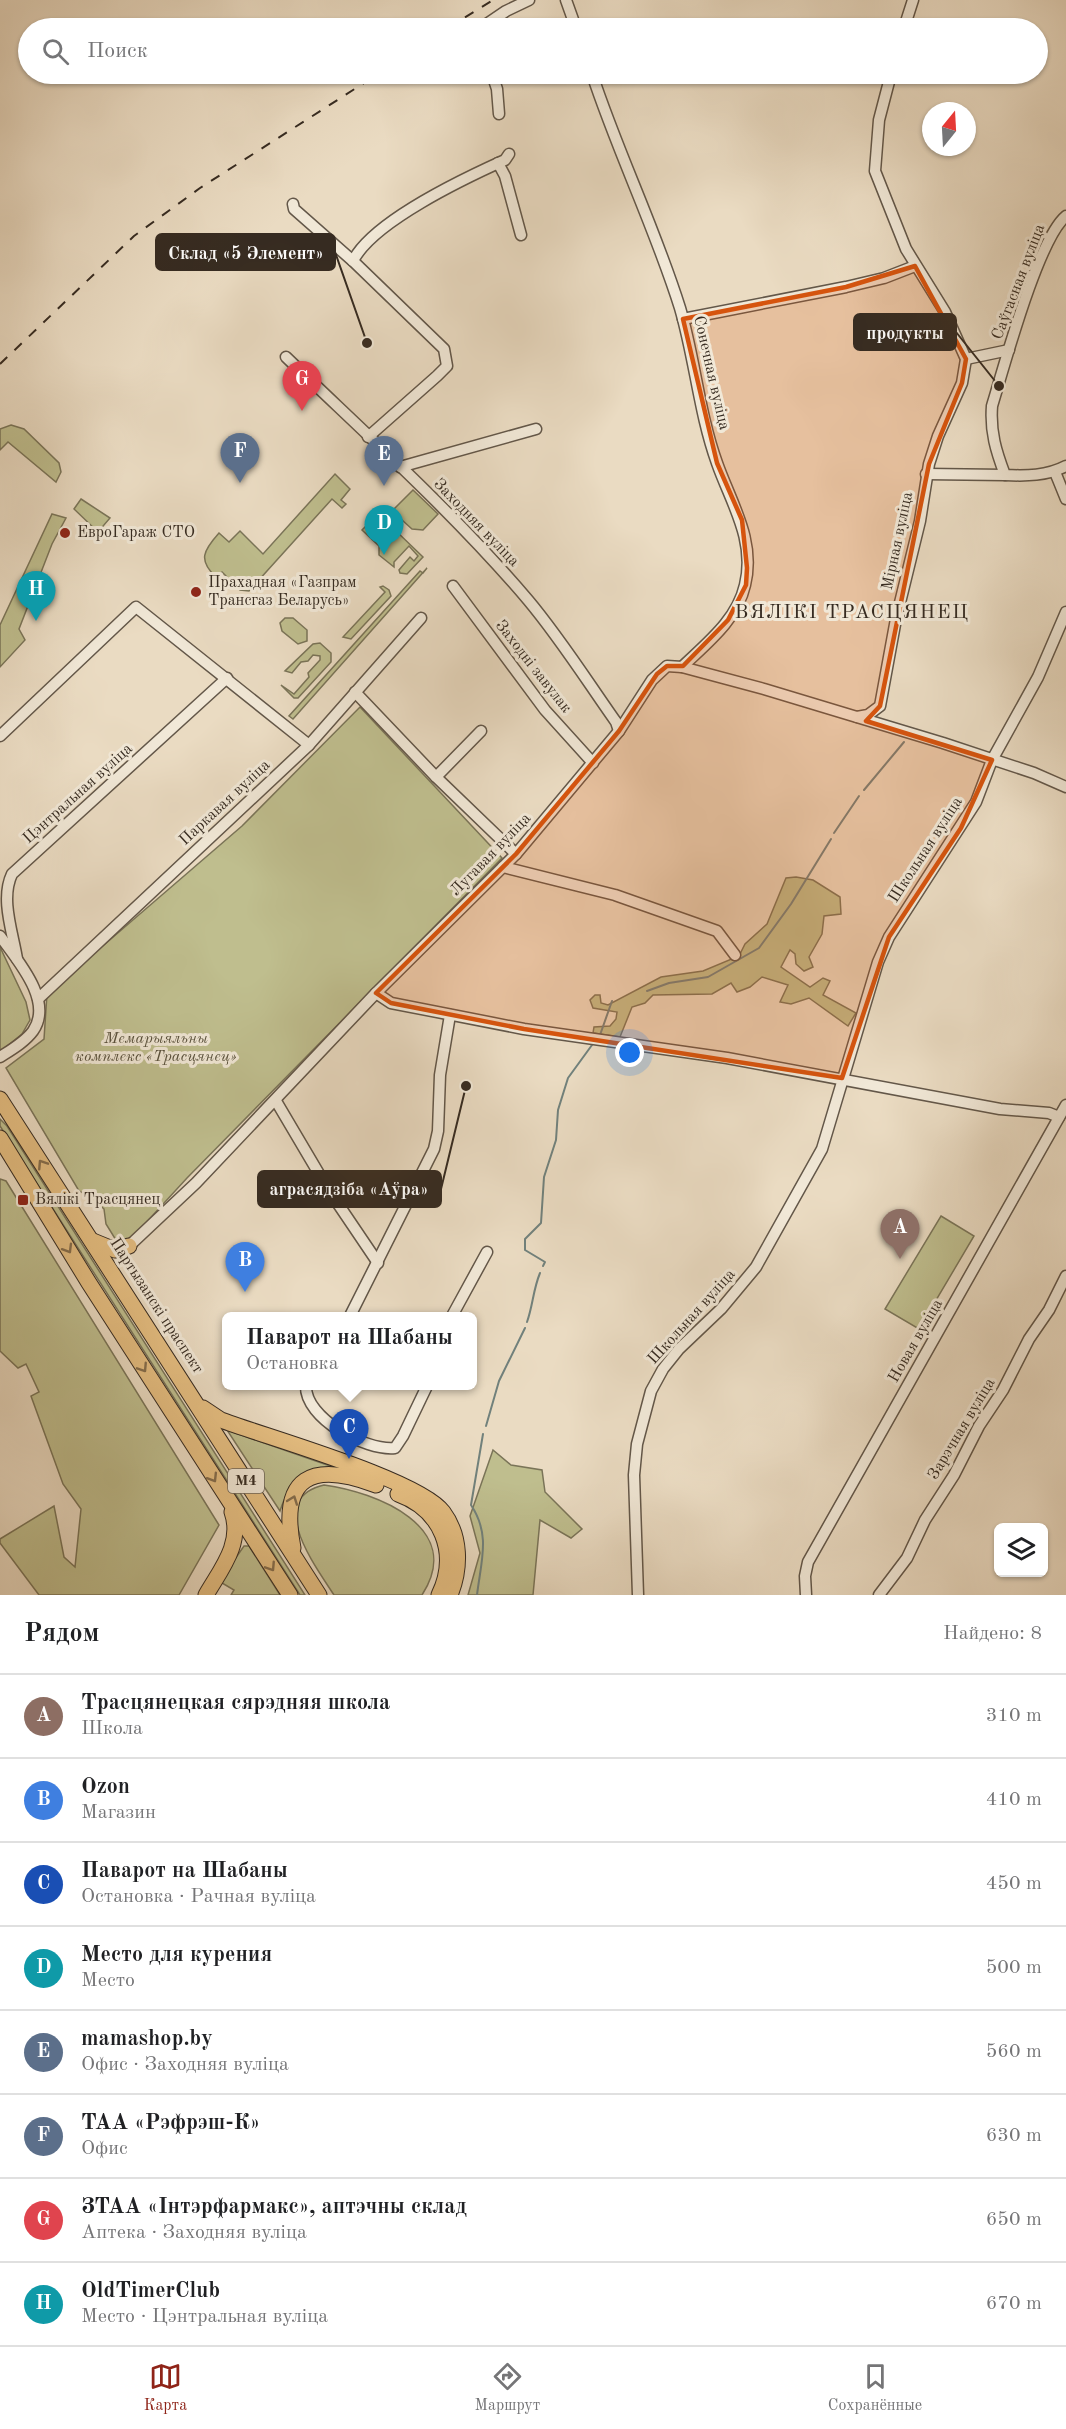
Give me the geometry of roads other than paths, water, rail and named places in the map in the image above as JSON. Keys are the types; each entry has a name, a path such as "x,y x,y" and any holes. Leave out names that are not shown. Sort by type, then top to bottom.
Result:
{"highway":[{"name":"Партызанскі праспект","path":"0,1099 319,1595"},
{"name":"М4","path":"0,1138 229,1503 290,1595"},
{"path":"92,1240 115,1250 129,1246"},
{"path":"120,1283 123,1260 129,1246"},
{"path":"197,1404 221,1420 424,1495 443,1511 453,1529 458,1569 450,1595"},
{"path":"295,1557 289,1509 293,1495 301,1483 312,1476 328,1474 363,1481 412,1499 431,1514 442,1530 447,1548 447,1567 439,1595"},
{"path":"206,1595 235,1541 236,1526 229,1503"}],"street":[{"path":"496,18 529,0"},
{"path":"566,0 572,18"},
{"path":"907,18 913,0"},
{"path":"495,84 499,114"},
{"name":"Сонечная вуліца","path":"596,84 615,139 643,201 683,319 717,463 742,520 747,568 746,585 728,620 682,667"},
{"path":"888,84 880,108 875,171 897,228 915,266 945,312 966,359 1009,350"},
{"path":"353,261 358,250 396,219 440,193 505,160 509,154"},
{"path":"498,164 505,176 521,235"},
{"path":"293,204 294,209 353,261 444,349 447,357 447,366 368,437"},
{"name":"Саўгасная вуліца","path":"1005,475 994,448 991,423 992,406 1009,350 1052,232 1066,216"},
{"path":"683,319 846,287 884,278 915,266"},
{"name":"Заходняя вуліца","path":"286,357 486,552 529,602 616,722 619,731"},
{"name":"Мірная вуліца","path":"875,724 896,619 920,521 926,474 938,436 962,383 966,359"},
{"path":"400,467 536,429"},
{"path":"926,474 1005,475 1055,472 1066,466"},
{"path":"1055,472 1066,499"},
{"name":"Заходні завулак","path":"453,586 545,710 593,763"},
{"path":"0,736 136,607 309,745"},
{"name":"Школьная вуліца","path":"638,1595 634,1475 637,1444 651,1391 663,1369 679,1349 721,1310 756,1267 826,1140 869,984 885,945 961,828 975,802 992,760 1038,677 1066,612"},
{"name":"Паркавая вуліца","path":"38,999 309,745 421,618"},
{"path":"619,731 657,674 667,666 682,667 992,760 1066,787"},
{"name":"Цэнтральная вуліца","path":"17,959 7,903 7,885 12,874 227,678"},
{"path":"355,692 436,777 516,854"},
{"path":"854,717 868,715 880,706"},
{"path":"436,777 481,731"},
{"name":"Лугавая вуліца","path":"129,1246 196,1183 376,993 516,854 619,731"},
{"path":"503,867 615,895 707,927 724,937 735,955"},
{"name":"Цэнтральная вуліца","path":"0,936 17,959 38,999"},
{"path":"376,993 391,1003 524,1029 842,1078 1000,1109 1049,1113 1059,1117"},
{"path":"0,1058 33,1031 39,1013 38,999"},
{"path":"353,1312 436,1142 440,1075 450,1015"},
{"path":"276,1101 328,1189 378,1263"},
{"name":"Новая вуліца","path":"806,1595 805,1576 808,1562 1066,1105"},
{"path":"455,1312 487,1252"},
{"name":"Зарэчная вуліца","path":"879,1595 907,1558 925,1520 954,1475 979,1426 1003,1390 1029,1339 1049,1310 1066,1276"},
{"path":"306,1390 306,1396 325,1421 361,1442 383,1449 394,1448 403,1436 425,1390"}],"waterway":[{"path":"864,790 904,742"},
{"path":"834,833 859,796"},
{"path":"647,991 669,983 708,977 759,948 791,904 831,839"},
{"path":"600,1035 612,1001"},
{"path":"543,1266 545,1262 525,1250 525,1239 541,1223 544,1177 556,1140 558,1110 568,1078 592,1045"},
{"path":"527,1322 540,1273"},
{"path":"486,1426 499,1381 525,1328"},
{"path":"477,1595 483,1538 481,1527 471,1505 483,1434"}],"railway":[{"path":"464,18 493,0"},
{"path":"0,364 134,236 200,188 362,84"}],"place":[{"name":"Склад «5 Элемент»","path":"367,343"},
{"name":"продукты","path":"999,386"},
{"name":"ЗТАА «Інтэрфармакс», аптэчны склад","path":"302,411"},
{"name":"ТАА «Рэфрэш-К»","path":"240,483"},
{"name":"mamashop.by","path":"384,486"},
{"name":"ЕвроГараж СТО","path":"65,533"},
{"name":"Место для курения","path":"384,555"},
{"name":"Прахадная «Газпрам Трансгаз Беларусь»","path":"196,592"},
{"name":"OldTimerClub","path":"36,621"},
{"name":"аграсядзіба «Аўра»","path":"466,1086"},
{"name":"Вялікі Трасцянец","path":"23,1200"},
{"name":"Трасцянецкая сярэдняя школа","path":"900,1259"},
{"name":"Ozon","path":"245,1292"},
{"name":"Паварот на Шабаны","path":"349,1459"}],"district":[{"name":"ВЯЛІКІ ТРАСЦЯНЕЦ","path":"852,613"}],"park label":[{"name":"Мемарыяльны комплекс «Трасцянец»","path":"156,1048"}]}
